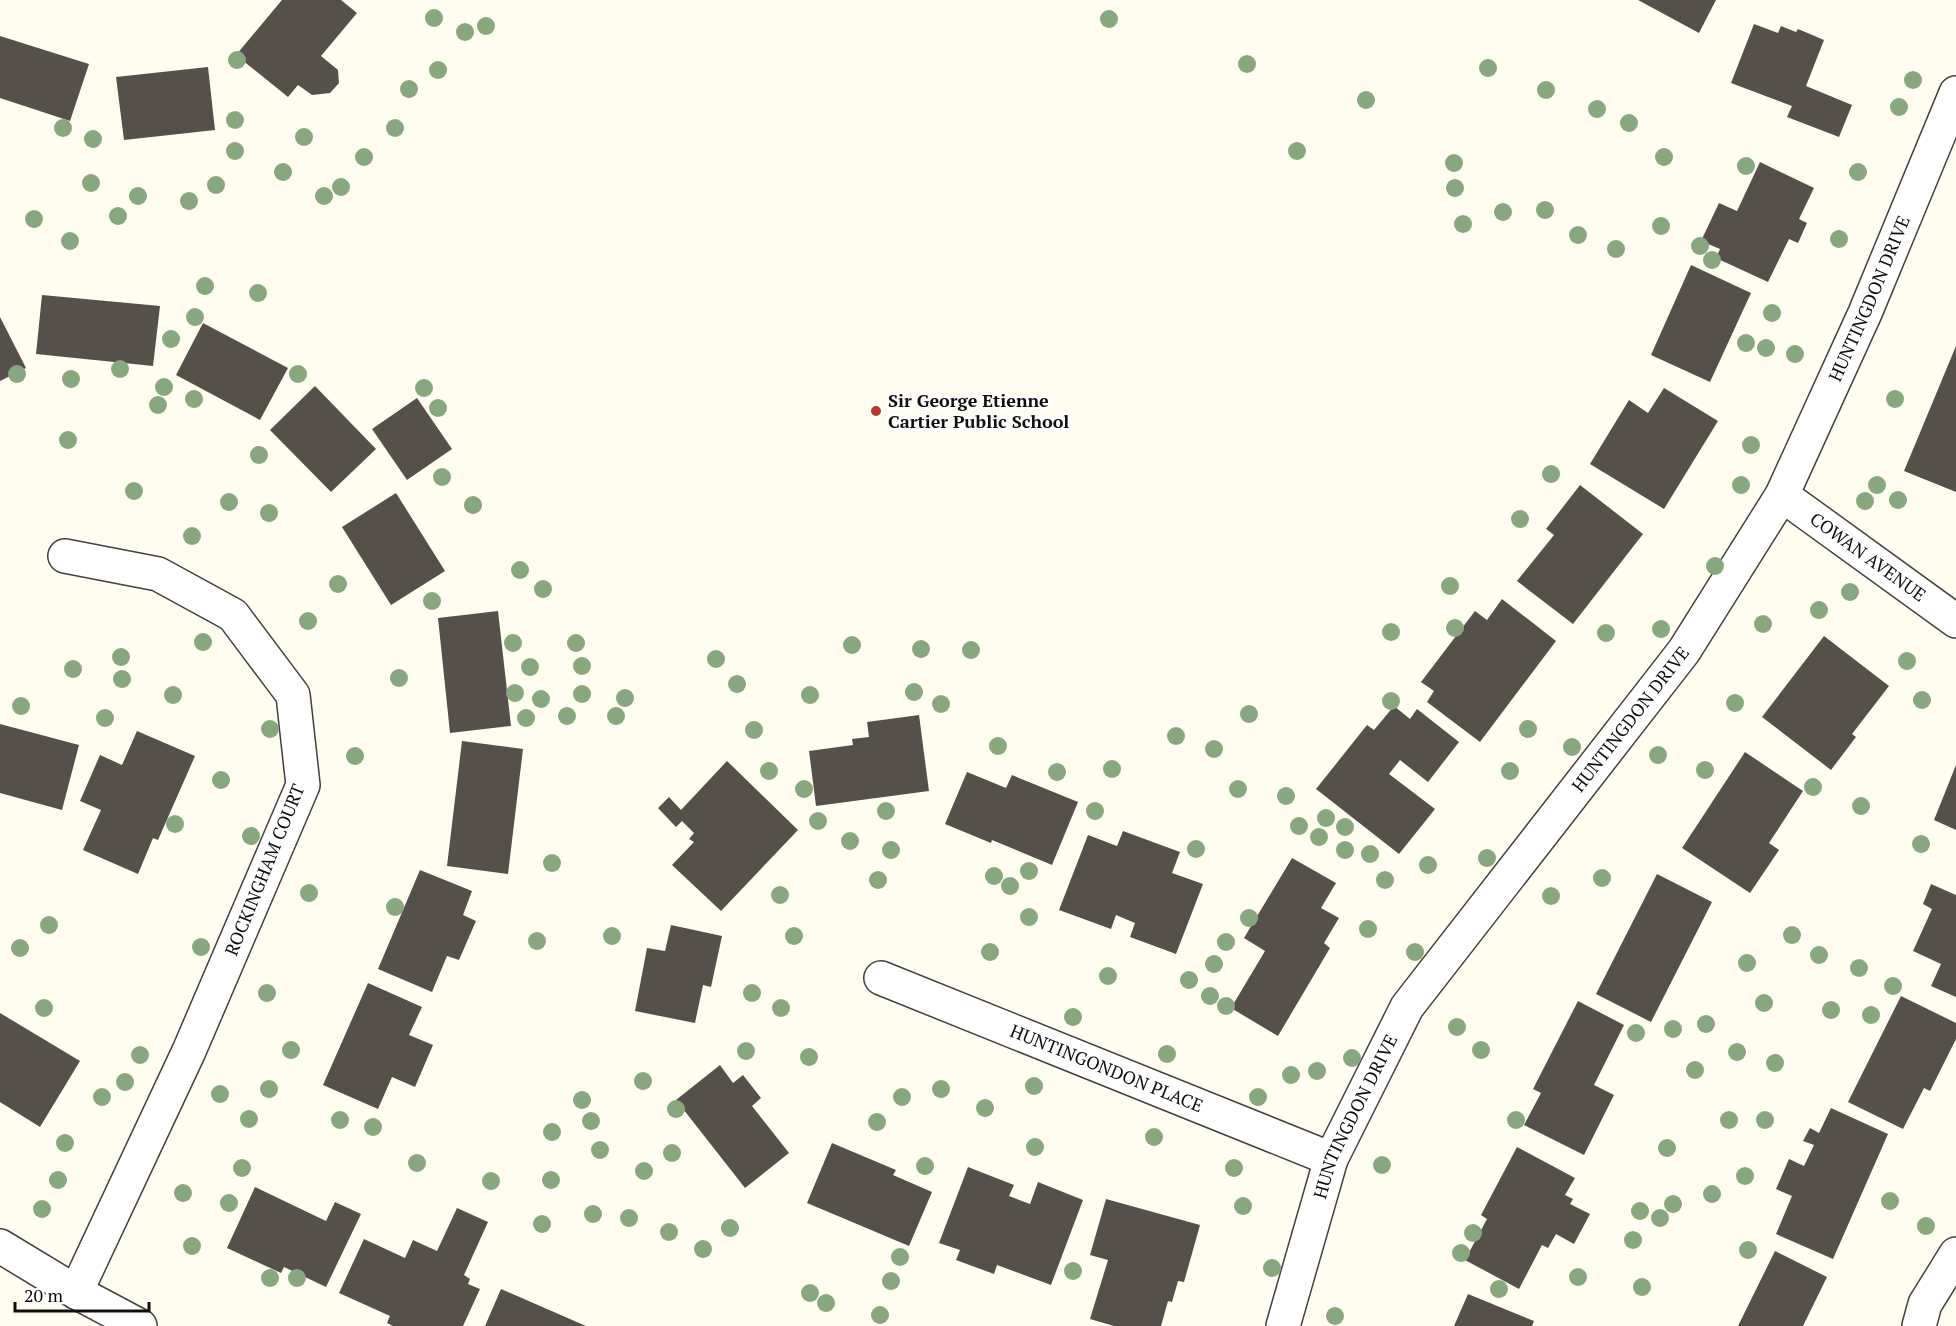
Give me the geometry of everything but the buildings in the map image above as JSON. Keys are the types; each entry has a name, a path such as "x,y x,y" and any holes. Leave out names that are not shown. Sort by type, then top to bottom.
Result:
{"street":[{"name":"HUNTINGDON DRIVE","path":"1283,1326 1331,1159 1407,1007 1684,651 1782,495 1865,313 1956,93"},
{"name":"COWAN AVENUE","path":"1782,495 1956,621"},
{"name":"ROCKINGHAM COURT","path":"66,556 158,574 233,615 292,695 303,785 189,1051 76,1292"},
{"name":"HUNTINGONDON PLACE","path":"881,978 1331,1159"},
{"path":"0,1246 76,1292 140,1326"},
{"path":"1919,1326 1925,1304 1956,1254"}],"place":[{"name":"Sir George Etienne Cartier Public School","path":"876,411"}]}
